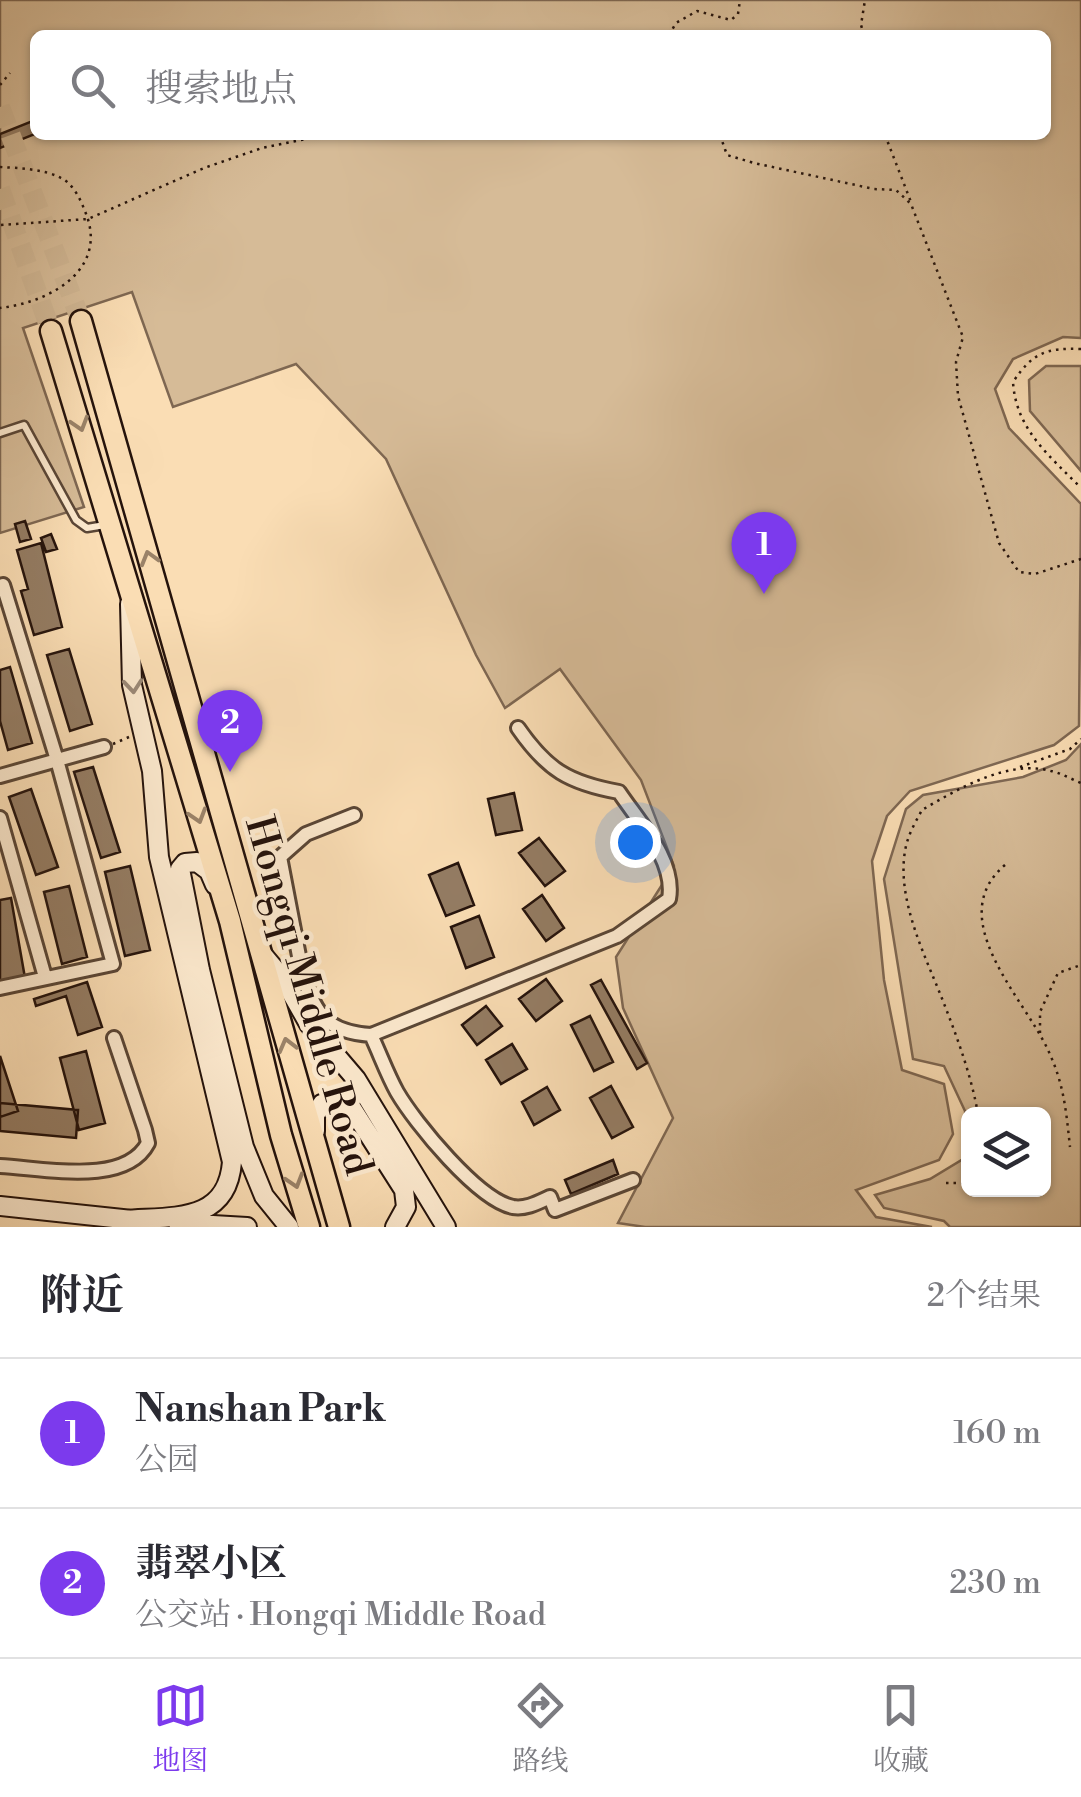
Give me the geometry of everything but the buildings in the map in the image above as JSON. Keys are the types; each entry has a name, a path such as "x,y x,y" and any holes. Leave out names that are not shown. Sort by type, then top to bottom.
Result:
{"main road":[{"name":"Hongqi Middle Road","path":"80,321 339,1227"},
{"name":"Hongqi Middle Road","path":"50,331 230,922 281,1135 310,1227"},
{"path":"124,1220 184,1216 209,1207 222,1197 232,1162 158,857 152,772 132,685 130,588"},
{"path":"230,922 209,871 197,862 182,864 183,894 244,1147 264,1196 289,1227"},
{"path":"263,954 294,979 310,1024 356,1079 446,1227"},
{"path":"314,1143 318,1107 328,1101 342,1101 353,1110 404,1190 406,1207 394,1227"},
{"path":"0,1206 124,1220 247,1227"}],"street":[{"path":"0,988 114,964 3,585"},
{"path":"354,815 306,834 280,858 294,979 331,1026 371,1035 617,936 669,899 671,888 660,854 619,792 590,786 553,770 518,728"},
{"path":"0,776 104,748"},
{"path":"0,818 45,977"},
{"path":"371,1035 408,1108 470,1183 508,1206 526,1208 550,1198 556,1210 633,1180"},
{"path":"0,1166 102,1172 129,1164 142,1154 148,1143 114,1038"}],"lane":[{"path":"0,433 24,425 76,520 87,528 100,528 110,522"}],"path":[{"path":"671,30 696,11 731,20 738,14 740,0"},
{"path":"864,30 865,0"},
{"path":"0,85 10,73"},
{"path":"1,225 88,219 204,168 262,148 301,140"},
{"path":"722,140 727,154 754,164 896,190 911,204"},
{"path":"887,140 964,337 956,362 958,396 999,543 1019,572 1036,574 1081,559"},
{"path":"0,167 61,177 71,186 88,219 92,244 86,263 73,280 48,293 0,308"},
{"path":"1081,350 1054,348 1036,355 1013,382 1014,402 1032,439 1081,488"},
{"path":"977,1107 974,1088 912,929 906,846 922,810 988,777 1070,749 1081,739"},
{"path":"1014,769 1049,770 1081,783"},
{"path":"1005,865 994,874 980,912 984,936 998,968 1040,1035 1065,1092 1070,1147"},
{"path":"1040,1035 1040,1012 1048,990 1058,973 1081,965"},
{"path":"946,1182 961,1183"}],"shaded area":[{"path":"0,0 1081,0 1081,338 1063,337 1013,359 995,389 1009,428 1081,504 1079,726 1054,745 910,791 887,816 872,861 884,980 902,1070 944,1084 953,1134 939,1160 856,1190 876,1217 932,1227 645,1227 618,1223 673,1118 623,1008 616,957 674,866 641,780 560,669 505,708 476,655 386,459 296,364 173,407 132,292 23,328 84,507 0,533"},
{"path":"1046,366 1081,366 1081,471 1030,411 1029,380"},
{"path":"1081,744 1081,1227 950,1227 944,1221 884,1208 875,1195 930,1179 961,1160 961,1197 1051,1197 1051,1107 963,1107 944,1066 913,1059 884,879 906,809 923,795 1023,777 1066,760"}],"tunnel":[{"path":"0,107 81,321"},
{"path":"0,189 51,331"}],"place":[{"name":"Nanshan Park","path":"764,594"},
{"name":"翡翠小区","path":"230,772"}]}
